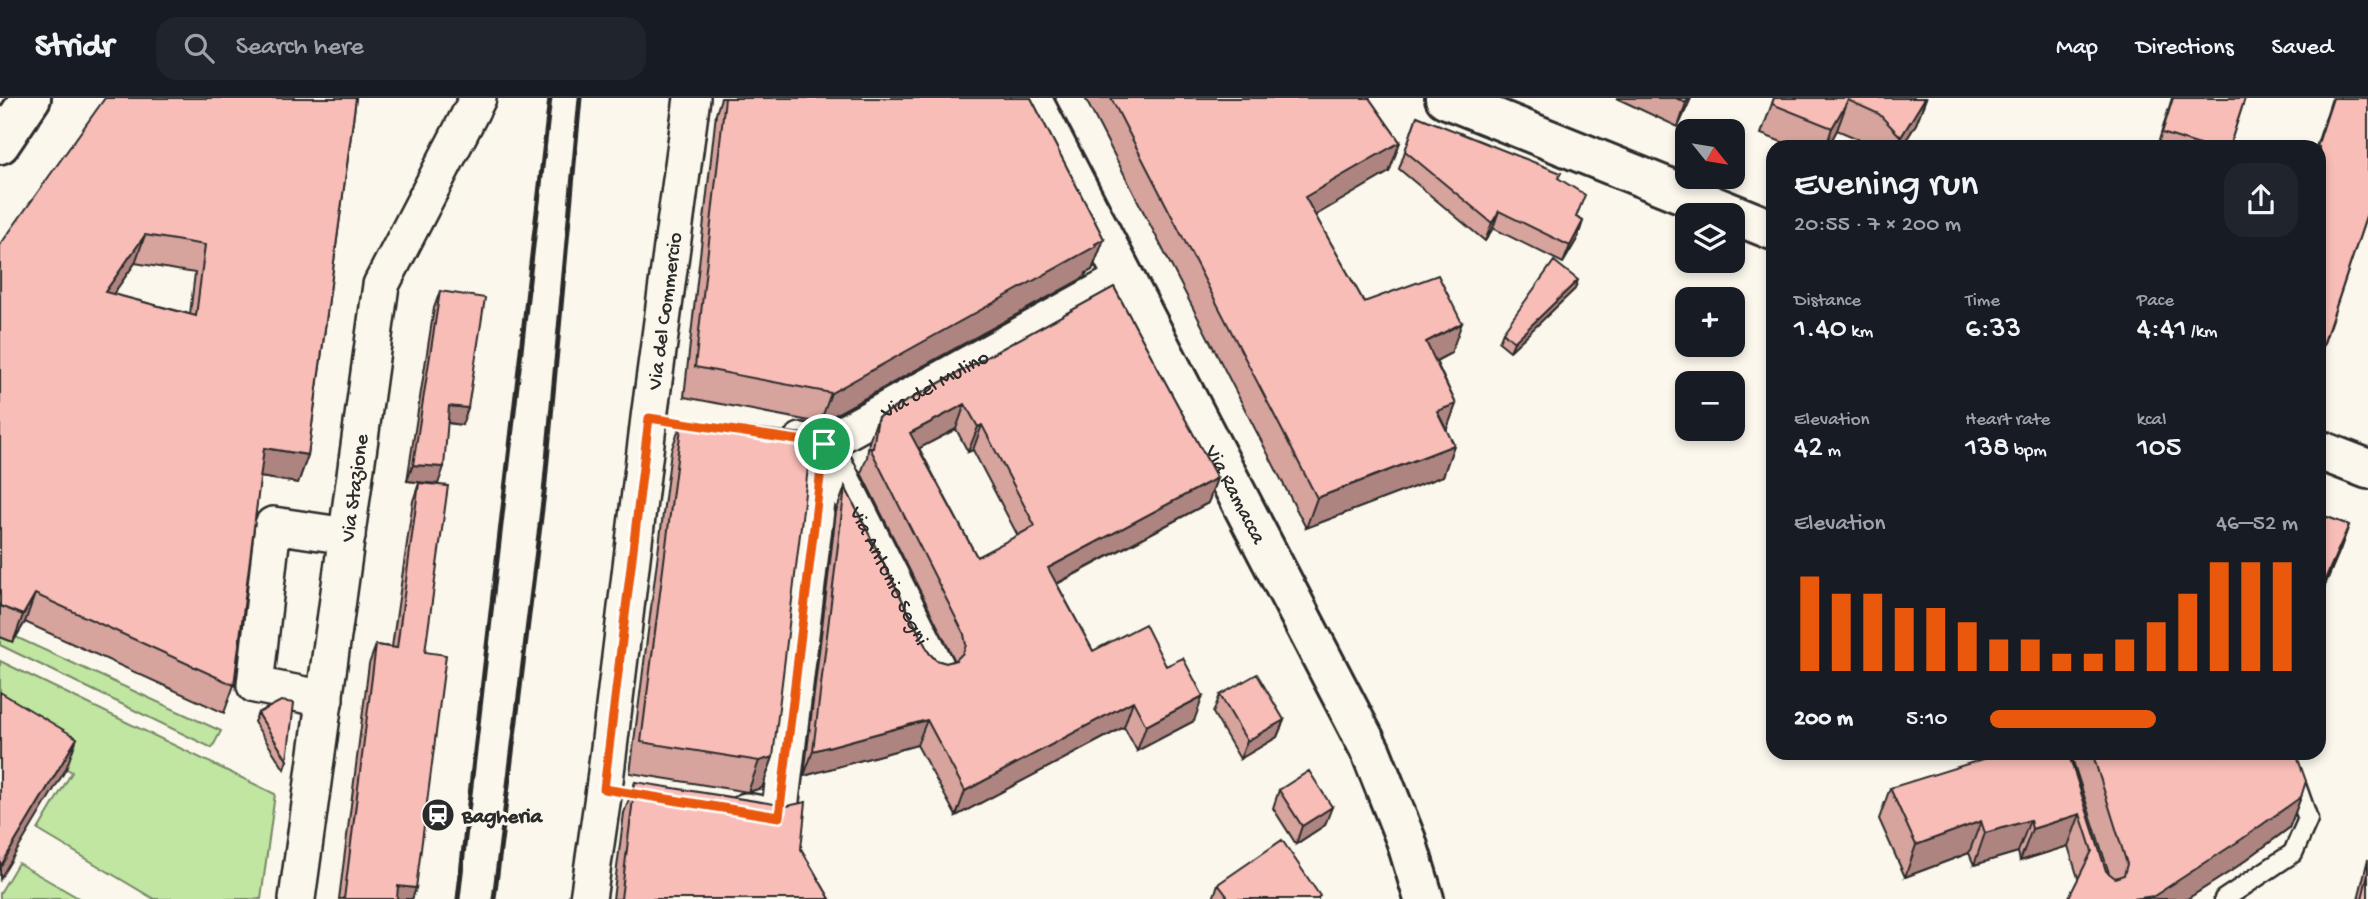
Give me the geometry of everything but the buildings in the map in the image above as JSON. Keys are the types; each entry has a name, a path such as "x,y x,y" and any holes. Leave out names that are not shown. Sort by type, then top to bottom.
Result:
{"main road":[{"path":"0,144 31,98"},
{"name":"Via Ramacca","path":"1031,98 1371,752 1406,840 1424,899"},
{"path":"1445,98 1766,227"},
{"path":"2326,453 2368,469"}],"street":[{"name":"Via del Commercio","path":"588,899 618,791 663,420 692,98"},
{"name":"Via Stazione","path":"298,899 381,285 478,99"},
{"name":"Via del Mulino","path":"824,444 1124,278"},
{"path":"712,806 779,817 824,444 770,436"},
{"name":"Via Antonio Segni","path":"824,444 937,668"},
{"path":"325,699 255,685 273,525 347,537"}],"lane":[{"path":"2224,899 2292,853 2308,819 2296,785 2279,760"}],"green space":[{"path":"0,637 13,642 16,637 221,731 212,748 0,645"},
{"path":"0,661 275,794 261,899 154,899 38,830 72,772 0,729"},
{"path":"18,863 80,899 0,899 0,893"}],"railway":[{"path":"458,899 550,98"},
{"path":"494,899 544,493 580,98"}],"place":[{"name":"Bagheria","path":"438,815"}],"route":[{"path":"649,418 824,444 779,817 604,789 649,418"}]}
